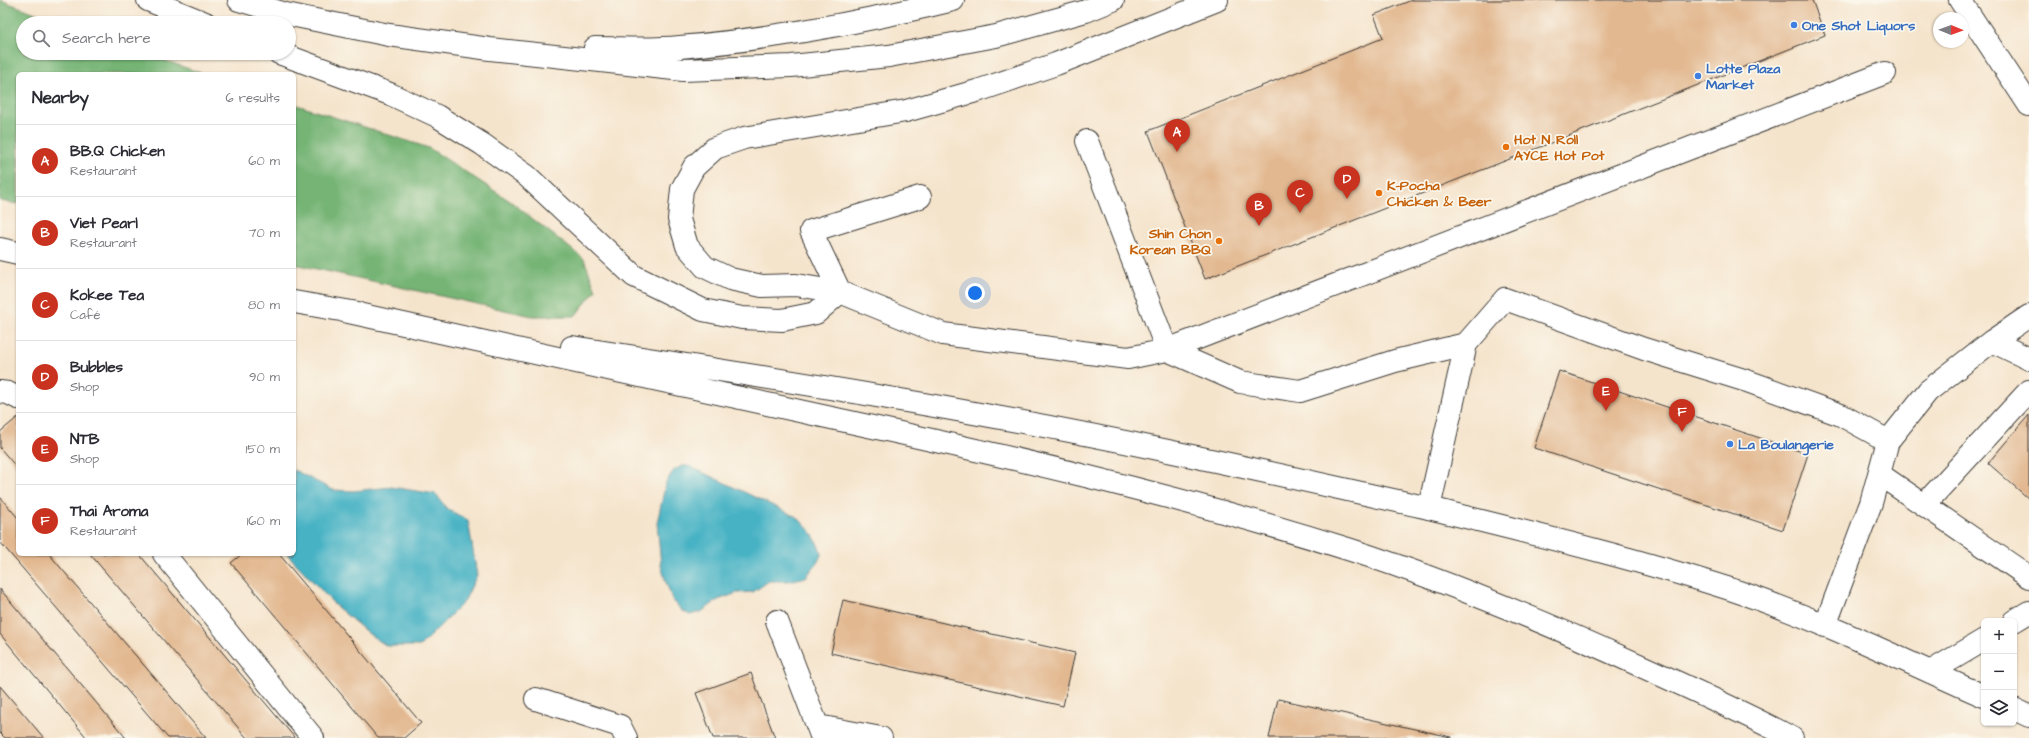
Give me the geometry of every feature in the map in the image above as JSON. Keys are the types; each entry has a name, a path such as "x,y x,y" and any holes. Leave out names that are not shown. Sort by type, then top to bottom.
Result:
{"main road":[{"path":"148,0 188,16"},
{"path":"239,0 296,16"},
{"path":"490,49 679,47 792,33 884,17 953,0"},
{"path":"296,16 389,35 490,49 683,70 791,66 889,56 996,36 1086,11 1113,0"},
{"path":"1217,0 1056,64 980,90 906,111 744,138 715,148 694,167 682,189 679,219 687,246 705,267 730,279 762,286 796,285 840,292 943,334 1128,358 1167,350 1885,73"},
{"path":"1960,0 2029,105"},
{"path":"296,59 390,94 437,116 482,144 527,176 634,276 703,310 742,318 782,320 816,313 840,292"},
{"path":"2002,66 2029,96"},
{"path":"1087,140 1167,350 1240,382 1300,391 1395,361 1466,344"},
{"path":"840,292 811,231 920,197"},
{"path":"0,249 16,253"},
{"path":"1429,508 1466,344 1505,299 1644,349 1747,380 1841,415 1888,440"},
{"path":"296,302 764,377 1054,429 1167,450 1429,508 1621,556 1731,590 1825,626 1981,695"},
{"path":"344,311 968,448 1102,479 1223,512 1353,551 1473,594 1590,643 1748,715 1792,738"},
{"path":"1825,626 1871,503 1888,440 1928,391 1992,341 2029,316"},
{"path":"1992,341 2029,359"},
{"path":"1924,505 2029,391"},
{"path":"0,392 8,393 16,397"},
{"path":"1879,474 2029,577"},
{"path":"166,556 313,738"},
{"path":"2017,619 2029,612"},
{"path":"777,621 820,732 881,738"},
{"path":"1930,672 1981,642"},
{"path":"536,699 620,726 626,738"},
{"path":"2017,710 2029,716"}],"green space":[{"path":"0,0 44,16 16,16 16,60 163,60 198,72 16,72 16,204 0,201"},
{"path":"296,105 429,148 510,201 584,259 596,290 575,316 532,316 296,264"}],"water":[{"path":"682,466 689,466 797,517 812,533 822,553 817,563 806,577 789,581 769,581 753,592 737,593 718,600 701,612 690,615 682,611 672,599 661,565 657,523 666,482 674,470"},
{"path":"296,471 333,490 353,491 391,487 436,494 447,509 468,520 477,575 464,602 420,646 387,646 369,634 336,606 289,556 296,556"}],"building":[{"path":"1412,0 1812,0 1825,35 1205,279 1148,131 1383,38 1374,15"},
{"path":"1559,371 1808,454 1783,530 1534,448"},
{"path":"2029,415 2029,499 1988,463"},
{"path":"16,419 16,467 0,448 0,432"},
{"path":"0,497 16,516 16,556 51,556 206,738 168,738 0,542"},
{"path":"92,556 141,556 295,738 247,738"},
{"path":"240,556 281,556 421,723 404,738 378,738 231,563"},
{"path":"0,589 126,738 87,738 0,634"},
{"path":"843,600 1075,653 1063,706 831,653"},
{"path":"751,673 775,738 713,738 696,693"},
{"path":"0,686 44,738 5,738 0,733"},
{"path":"1278,699 1451,737 1451,738 1269,738"}],"place":[{"name":"One Shot Liquors","path":"1794,25"},
{"name":"Lotte Plaza Market","path":"1698,76"},
{"name":"Hot N Roll AYCE Hot Pot","path":"1506,147"},
{"name":"BB.Q Chicken","path":"1177,152"},
{"name":"K-Pocha Chicken & Beer","path":"1379,193"},
{"name":"Bubbles","path":"1347,199"},
{"name":"Kokee Tea","path":"1300,213"},
{"name":"Viet Pearl","path":"1259,226"},
{"name":"Shin Chon Korean BBQ","path":"1219,241"},
{"name":"NTB","path":"1606,411"},
{"name":"Thai Aroma","path":"1682,432"},
{"name":"La Boulangerie","path":"1730,444"}]}
